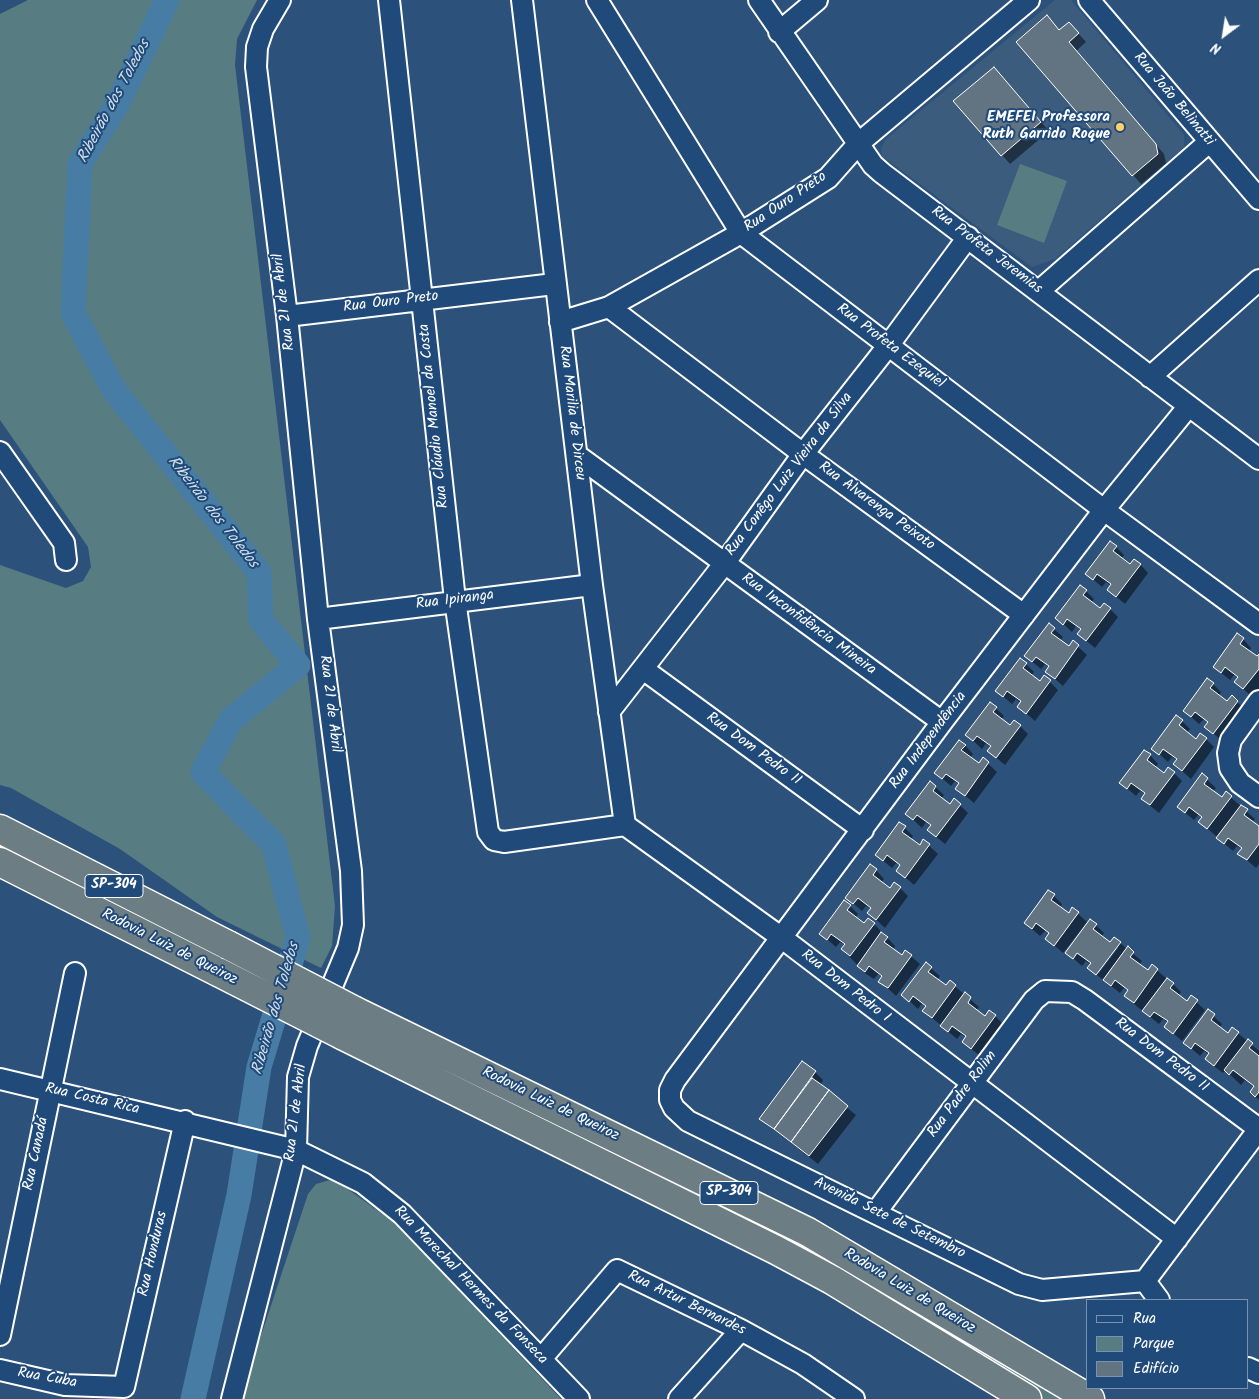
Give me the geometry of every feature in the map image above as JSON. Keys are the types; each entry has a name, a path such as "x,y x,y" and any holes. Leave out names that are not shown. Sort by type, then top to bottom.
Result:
{"highway":[{"name":"Rodovia Luiz de Queiroz","path":"0,829 355,1011 808,1232 1090,1399"},
{"name":"Rodovia Luiz de Queiroz","path":"0,862 342,1035 776,1250 840,1285 1027,1399"}],"street":[{"name":"Rua 21 de Abril","path":"232,1399 296,1150 298,1077 307,1046 348,948 353,925 351,871 318,619 287,316 256,68 257,47 264,28 280,0"},
{"name":"Rua Cláudio Manoel da Costa","path":"389,0 455,600 488,832 494,840 504,842 625,825"},
{"name":"Rua Marilia de Dirceu","path":"522,0 554,284 625,825"},
{"name":"Rua Profeta Ezequiel","path":"596,0 741,233 1104,510 1259,624"},
{"name":"Rua Profeta Jeremias","path":"759,0 779,32 873,165 1039,290 1188,406 1259,458"},
{"path":"779,32 817,0"},
{"name":"Rua Ouro Preto","path":"560,322 608,307 741,233 828,178 859,143 1029,0"},
{"name":"Rua João Belinatti","path":"1089,0 1259,199"},
{"path":"1039,290 1209,142"},
{"name":"Rua Conêgo Luiz Vieira da Silva","path":"610,712 724,564 803,454 888,346 968,237"},
{"path":"1150,377 1259,280"},
{"name":"Rua Ouro Preto","path":"287,316 554,284"},
{"name":"Rua Alvarenga Peixoto","path":"608,307 803,454 1024,615"},
{"name":"Rua Independência","path":"675,1080 942,722 1104,510 1188,406"},
{"path":"0,452 64,543 66,560"},
{"name":"Rua Inconfidência Mineira","path":"578,456 942,722"},
{"name":"Rua Ipiranga","path":"318,619 455,600 592,585"},
{"name":"Rua Dom Pedro II","path":"643,670 862,830"},
{"path":"1259,701 1231,740 1228,753 1230,768 1240,783 1259,797"},
{"name":"Rua Dom Pedro I","path":"625,825 782,938 971,1084 1176,1238"},
{"name":"Rua Canadá","path":"0,1335 75,973"},
{"name":"Rua Dom Pedro II","path":"1058,990 1072,992 1085,1000 1259,1129"},
{"name":"Rua Padre Rolim","path":"876,1212 1034,1000 1045,991 1058,990"},
{"name":"Rua Costa Rica","path":"0,1078 185,1121"},
{"name":"Avenida Sete de Setembro","path":"675,1080 670,1090 670,1100 674,1108 688,1121 1030,1288 1042,1290 1145,1281"},
{"name":"Rua Marechal Hermes da Fonseca","path":"185,1121 296,1150 363,1182 402,1214 579,1399"},
{"name":"Rua Honduras","path":"124,1387 185,1121"},
{"path":"1158,1299 1145,1281 1259,1129"},
{"name":"Rua Artur Bernardes","path":"541,1359 617,1270 741,1330 803,1364 854,1399"},
{"path":"679,1399 741,1330"},
{"name":"Rua Cuba","path":"0,1370 65,1385 124,1387"}],"shaded area":[{"name":"EMEFEI Professora Ruth Garrido Roque","path":"1055,0 1071,0 1184,135 1184,147 1055,259 1032,267 882,156 881,148 886,139"}],"green space":[{"path":"28,0 257,0 237,39 235,65 335,906 332,946 321,968 217,917 120,849 11,788 0,785 0,565 66,588 83,581 91,567 88,547 0,420 0,14"},
{"path":"1020,164 1067,181 1044,243 997,225"},
{"path":"330,1180 345,1187 396,1224 561,1399 240,1399 308,1194 316,1184"},
{"path":"833,1256 1071,1399 1040,1399 826,1267"}],"building":[{"path":"1047,15 1059,30 1069,22 1079,33 1069,42 1156,144 1158,154 1132,176 1016,42"},
{"path":"994,67 1041,122 1001,156 953,101"},
{"path":"1110,541 1117,546 1113,551 1130,564 1134,559 1141,564 1116,597 1107,590 1111,584 1097,574 1093,580 1085,574"},
{"path":"1080,585 1087,590 1083,595 1100,608 1104,603 1111,608 1086,641 1077,634 1081,629 1067,619 1063,625 1055,618"},
{"path":"1049,623 1055,628 1051,633 1069,646 1073,640 1079,645 1055,679 1045,672 1049,666 1036,657 1032,662 1024,656"},
{"path":"1237,633 1244,638 1240,644 1257,656 1259,654 1259,669 1243,689 1234,682 1238,677 1225,667 1221,673 1213,667"},
{"path":"1020,658 1027,663 1023,668 1040,681 1044,675 1051,680 1026,714 1017,707 1021,701 1007,691 1003,697 995,691"},
{"path":"1207,678 1214,683 1210,688 1227,701 1232,695 1238,701 1213,734 1204,727 1208,722 1195,712 1191,717 1183,711"},
{"path":"990,702 997,707 993,712 1010,725 1014,720 1021,725 996,758 987,751 991,746 977,736 973,741 965,735"},
{"path":"1176,715 1183,720 1179,725 1196,739 1200,733 1207,738 1182,771 1173,764 1177,759 1163,749 1159,755 1151,749"},
{"path":"959,740 966,745 961,750 979,763 983,757 989,762 965,796 955,789 959,783 946,774 942,779 934,773"},
{"path":"1144,750 1151,754 1147,760 1164,773 1168,767 1175,772 1150,805 1141,799 1145,793 1131,783 1127,789 1119,783"},
{"path":"1202,773 1208,778 1204,784 1222,797 1226,791 1232,796 1207,829 1198,822 1202,817 1189,807 1185,813 1177,807"},
{"path":"930,781 936,786 933,791 950,804 954,798 961,804 936,837 927,830 931,825 917,815 913,820 905,814"},
{"path":"1241,805 1248,809 1244,815 1259,826 1259,844 1247,860 1237,854 1242,848 1228,838 1224,844 1216,838"},
{"path":"899,822 906,826 902,832 920,845 923,839 930,844 905,878 896,871 900,865 887,855 883,861 875,855"},
{"path":"870,864 877,869 873,875 890,888 894,882 901,887 876,920 867,913 871,908 858,898 853,904 845,898"},
{"path":"1048,890 1055,894 1051,900 1069,913 1072,907 1079,912 1054,946 1045,939 1049,933 1036,923 1032,929 1024,923"},
{"path":"844,900 851,905 847,910 864,923 868,918 875,923 850,956 841,949 845,944 831,934 827,940 819,934"},
{"path":"1090,919 1097,924 1093,929 1110,942 1114,937 1121,942 1096,975 1087,968 1091,963 1077,953 1073,959 1065,953"},
{"path":"881,932 888,937 884,942 902,955 905,950 912,955 888,988 878,982 882,976 869,966 865,972 857,966"},
{"path":"1128,946 1134,952 1130,957 1148,970 1152,964 1158,969 1134,1003 1124,996 1128,990 1115,980 1111,986 1103,980"},
{"path":"926,962 932,967 928,972 946,985 950,980 956,985 932,1018 922,1011 926,1006 913,996 909,1002 901,995"},
{"path":"1167,978 1174,983 1170,988 1187,1001 1191,995 1198,1000 1173,1034 1164,1027 1168,1021 1154,1012 1150,1017 1142,1011"},
{"path":"965,992 971,997 968,1003 985,1016 989,1010 996,1015 971,1049 962,1042 966,1036 952,1026 948,1032 940,1026"},
{"path":"1208,1009 1215,1014 1211,1020 1228,1033 1232,1027 1239,1032 1214,1066 1205,1059 1209,1053 1195,1043 1191,1049 1183,1043"},
{"path":"1248,1039 1253,1043 1249,1048 1259,1056 1259,1092 1255,1097 1250,1092 1254,1086 1233,1070 1229,1075 1224,1070"},
{"path":"802,1061 816,1071 774,1129 759,1119"},
{"path":"812,1078 829,1090 791,1142 774,1129"},
{"path":"829,1090 848,1106 809,1156 791,1142"}],"waterway":[{"name":"Ribeirão dos Toledos","path":"167,0 119,101 80,164 73,313 114,390 259,572 261,620 298,665 231,720 203,772 274,845 298,938 259,1067 239,1195 193,1399"}],"place":[{"name":"EMEFEI Professora Ruth Garrido Roque","path":"1120,127"}]}
